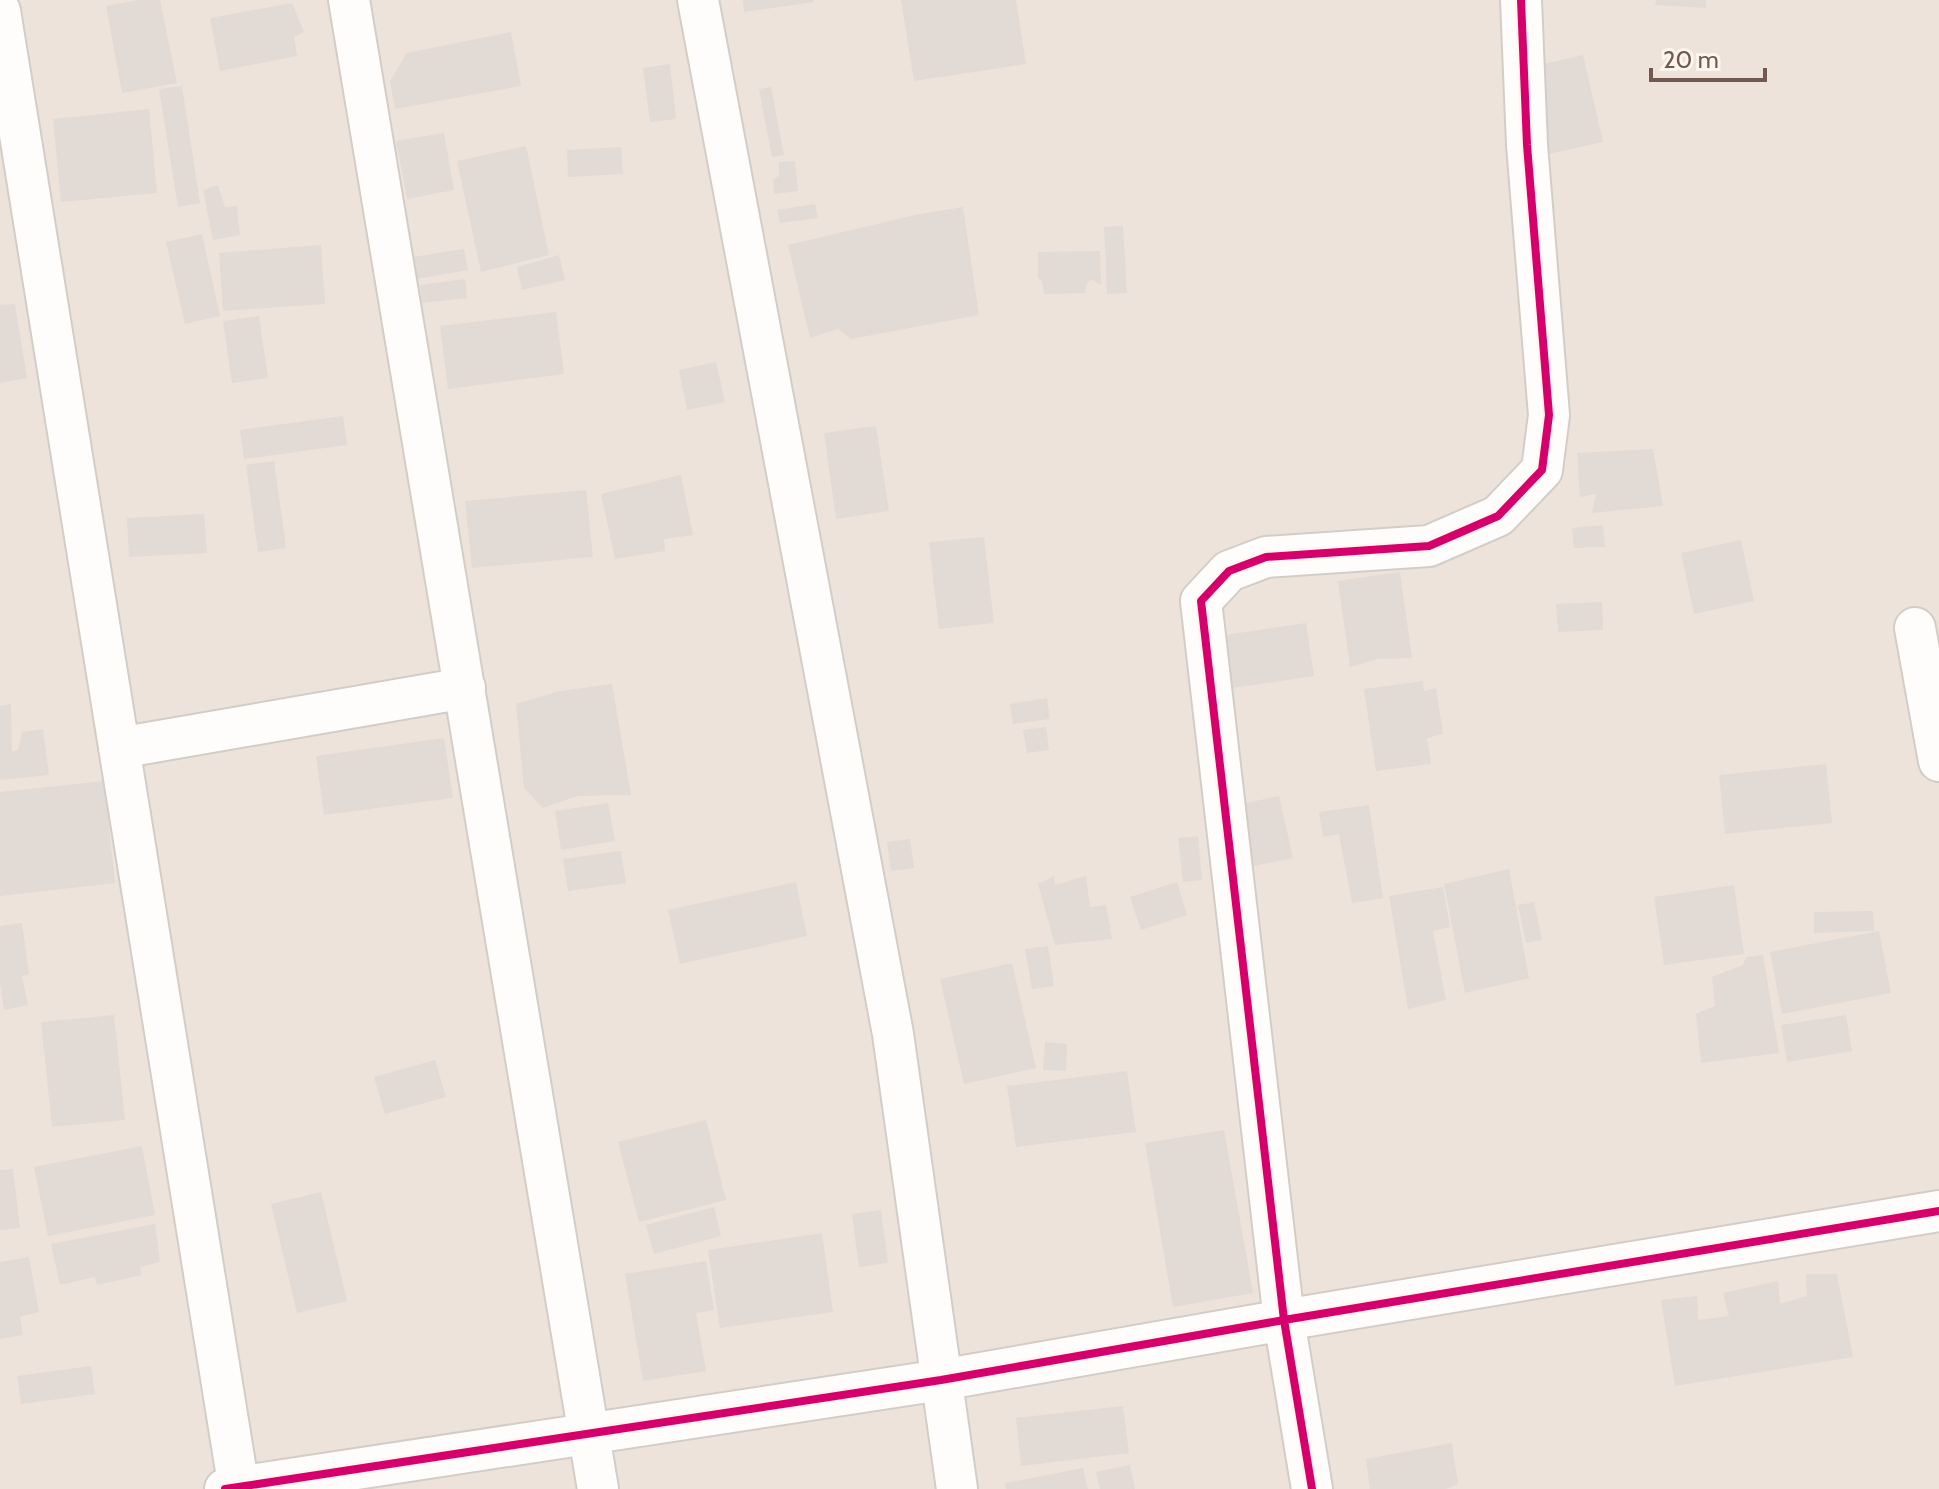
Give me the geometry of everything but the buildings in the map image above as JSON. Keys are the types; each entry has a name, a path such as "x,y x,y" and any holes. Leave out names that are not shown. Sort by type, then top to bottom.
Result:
{"street":[{"path":"349,0 598,1489"},
{"path":"698,0 893,1034 957,1489"},
{"path":"1312,1489 1284,1320 1201,601 1229,571 1266,557 1429,546 1498,516 1542,470 1549,415 1527,145 1521,0"},
{"path":"0,11 235,1488 941,1380 1939,1211"},
{"path":"1915,628 1939,761"},
{"path":"119,748 465,688"}],"shaded area":[{"path":"0,0 1939,0 1939,1489 0,1489"}],"cycle path":[{"path":"1312,1489 1284,1320 1201,601 1229,571 1266,557 1429,546 1498,516 1542,470 1549,415 1527,145 1521,0"},
{"path":"225,1489 941,1380 1939,1211"}]}
